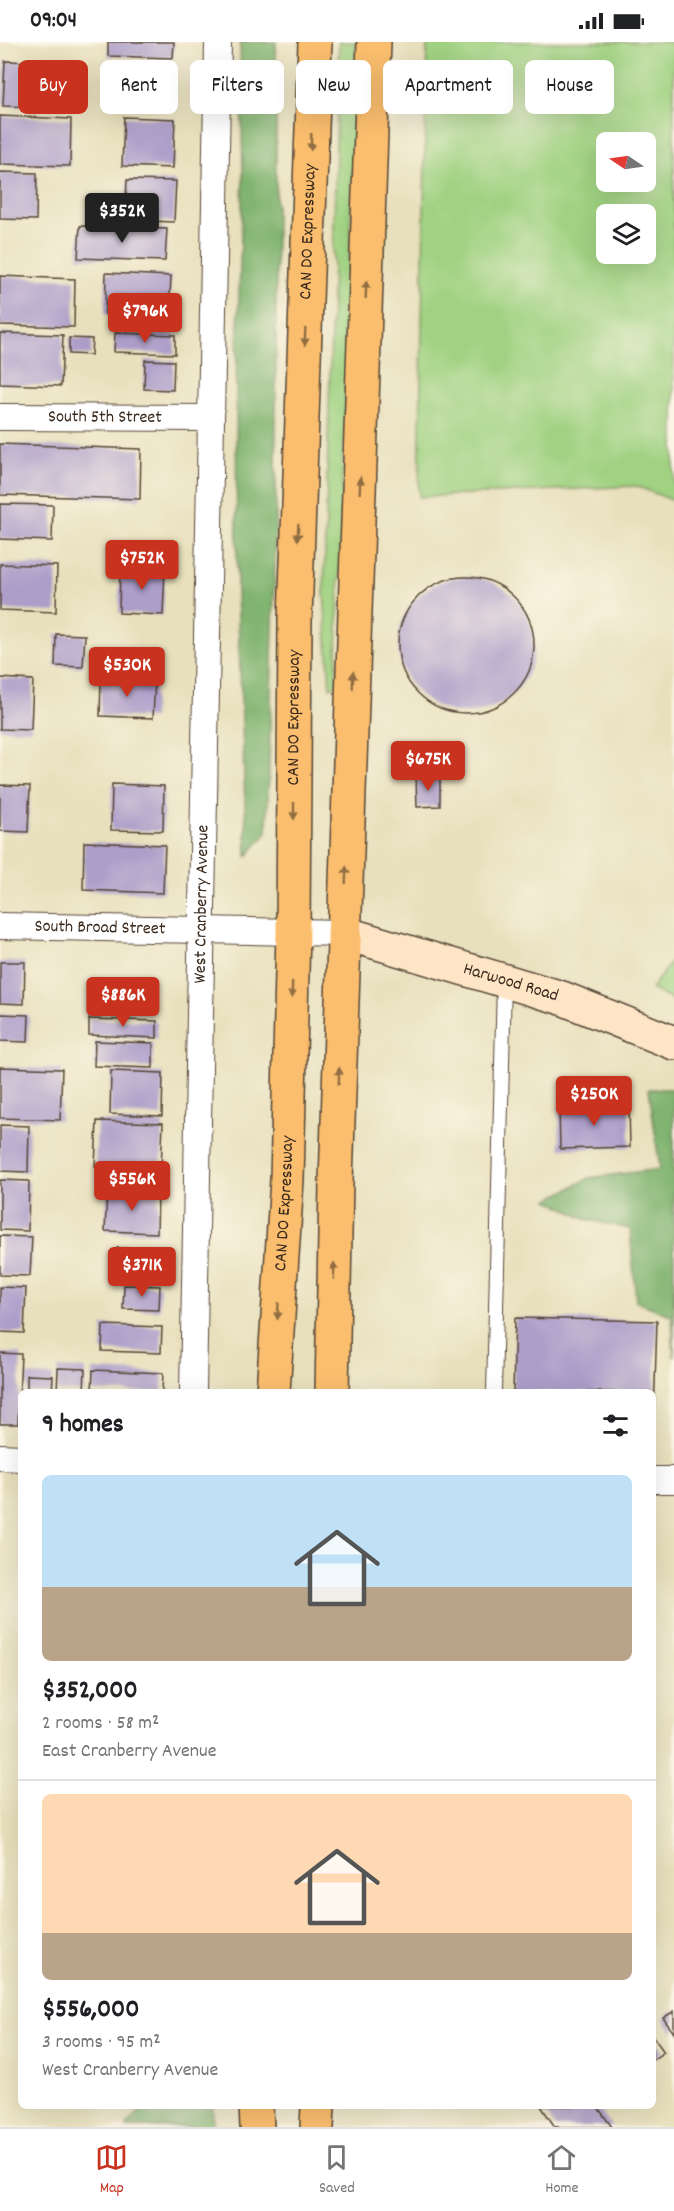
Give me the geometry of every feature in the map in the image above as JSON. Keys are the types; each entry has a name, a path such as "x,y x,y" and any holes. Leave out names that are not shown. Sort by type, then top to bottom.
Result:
{"main road":[{"name":"CAN DO Expressway","path":"273,1389 287,1180 293,931 295,620 315,42"},
{"path":"332,1389 344,933 374,42"},
{"path":"256,2109 257,2127"},
{"path":"317,2127 318,2109"}],"street":[{"name":"West Cranberry Avenue","path":"193,1389 218,42"},
{"name":"South 5th Street","path":"0,417 211,418"},
{"name":"South Broad Street","path":"0,926 344,933"},
{"name":"Harwood Road","path":"344,933 562,998 674,1043"},
{"path":"0,1457 18,1458"},
{"path":"656,1480 674,1480"}],"lane":[{"path":"494,1389 504,981"}],"green space":[{"path":"240,42 276,42 276,60 240,60"},
{"path":"339,42 356,42 355,60 339,60"},
{"path":"427,42 674,42 674,501 636,486 419,497 426,114 513,114 513,60 427,60"},
{"path":"242,114 276,114 276,527 267,833 247,856 237,591 236,386 243,175"},
{"path":"337,114 354,114 336,686 330,688 324,590"},
{"path":"674,958 674,1001 651,989"},
{"path":"649,1089 674,1089 674,1358 672,1316 636,1301 630,1229 585,1219 548,1200 589,1178 660,1169"},
{"path":"141,2109 213,2109 213,2127 126,2127"}],"building":[{"path":"108,42 174,42 173,58 108,56"},
{"path":"5,61 18,61 18,106 3,106"},
{"path":"0,116 71,119 70,166 0,164"},
{"path":"124,117 175,119 173,168 122,166"},
{"path":"0,172 37,173 36,220 0,219"},
{"path":"127,180 176,181 174,222 125,220"},
{"path":"80,226 167,229 165,261 78,258"},
{"path":"106,273 171,276 169,317 105,314"},
{"path":"0,276 75,279 74,327 0,325"},
{"path":"0,333 63,335 61,386 0,384"},
{"path":"115,333 175,335 175,354 114,352"},
{"path":"69,338 92,339 91,355 69,354"},
{"path":"145,360 174,361 173,390 144,389"},
{"path":"0,444 141,449 140,499 0,495"},
{"path":"0,504 53,505 52,541 0,539"},
{"path":"0,564 57,566 56,612 0,610"},
{"path":"120,568 165,570 163,615 119,613"},
{"path":"466,577 492,582 514,597 529,619 534,645 529,671 514,693 492,708 466,713 440,708 418,693 403,671 398,645 403,619 418,597 440,582"},
{"path":"56,634 85,635 83,667 55,666"},
{"path":"0,678 33,680 31,730 0,729"},
{"path":"101,678 155,680 153,718 100,716"},
{"path":"416,777 440,777 440,806 417,807"},
{"path":"112,784 164,786 163,831 111,830"},
{"path":"0,785 30,786 28,832 0,831"},
{"path":"84,842 165,845 163,893 83,890"},
{"path":"0,962 25,962 24,1004 0,1003"},
{"path":"0,1014 29,1015 28,1042 0,1041"},
{"path":"89,1019 157,1021 157,1038 89,1035"},
{"path":"95,1041 153,1043 153,1068 94,1066"},
{"path":"0,1067 62,1069 60,1120 0,1118"},
{"path":"111,1071 163,1073 162,1116 110,1114"},
{"path":"629,1105 630,1147 560,1149 559,1106"},
{"path":"97,1121 163,1123 161,1169 95,1167"},
{"path":"0,1125 29,1126 28,1172 0,1171"},
{"path":"0,1180 29,1181 28,1231 0,1230"},
{"path":"107,1191 158,1193 157,1233 105,1231"},
{"path":"0,1236 32,1237 30,1276 0,1275"},
{"path":"117,1248 151,1249 150,1281 116,1280"},
{"path":"124,1285 160,1286 159,1310 123,1309"},
{"path":"0,1287 26,1288 24,1333 0,1332"},
{"path":"515,1318 657,1321 655,1389 513,1389"},
{"path":"103,1325 162,1327 161,1353 102,1351"},
{"path":"0,1353 21,1354 18,1424 0,1424"},
{"path":"58,1368 85,1369 84,1389 57,1389"},
{"path":"93,1370 163,1373 162,1389 92,1389"},
{"path":"27,1375 53,1376 52,1389 27,1389"},
{"path":"674,2011 674,2033 663,2018"},
{"path":"656,2041 664,2052 656,2057"},
{"path":"543,2109 599,2109 612,2127 555,2127"}]}
